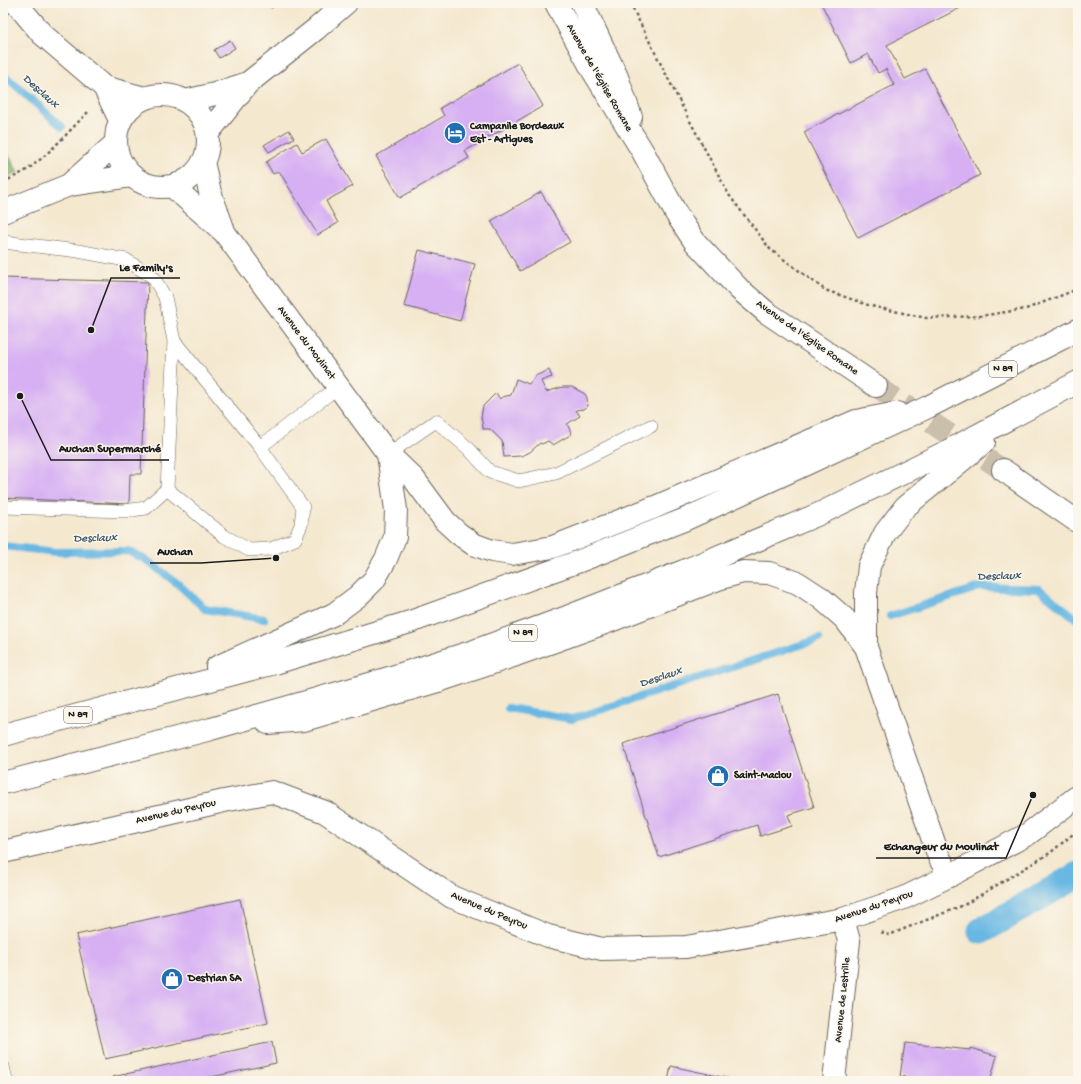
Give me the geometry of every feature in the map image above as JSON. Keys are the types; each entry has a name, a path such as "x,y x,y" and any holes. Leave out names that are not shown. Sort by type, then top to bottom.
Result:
{"main road":[{"path":"16,3 42,34 104,87 120,120"},
{"path":"208,133 248,83 346,3"},
{"name":"Avenue de l'Église Romane","path":"556,3 592,71 643,152 677,215 695,242 725,274 766,312 876,386"},
{"name":"Avenue de l'Église Romane","path":"582,3 617,77 643,152"},
{"path":"185,101 215,94 248,83"},
{"path":"104,87 145,98"},
{"path":"153,95 168,95 185,101 194,107 203,119 208,133 208,148 203,162 194,174 183,182 172,186 155,187 141,183 131,176 121,163 116,150 115,135 120,120 127,110 139,100 153,95"},
{"path":"69,185 116,143"},
{"name":"Avenue du Moulinat","path":"203,162 210,192 224,232"},
{"path":"3,212 69,185 131,176"},
{"name":"Avenue du Moulinat","path":"172,186 224,232 388,454 414,479 445,521 473,544 492,551 512,554 553,547 596,531 856,421 928,407"},
{"name":"N 89","path":"3,735 275,663 410,622 577,562 686,519 928,407 1078,330"},
{"name":"N 89","path":"3,783 211,729 373,683 463,654 575,614 684,571 819,514 946,452 1078,382"},
{"path":"866,647 866,593 870,566 885,534 905,507 1018,414"},
{"path":"154,695 334,614 358,596 374,580 386,559 395,538 396,510 388,454"},
{"path":"1002,470 1078,522"},
{"path":"211,729 304,720 430,683 516,655 605,623 711,582 743,572 769,573 798,583 821,598 845,619 866,647 939,857 949,876"},
{"name":"Avenue du Peyrou","path":"3,852 224,801 272,792 324,812 452,897 548,936 602,949 686,948 843,919 904,898 1028,834 1078,796"},
{"name":"Avenue de Lestrille","path":"834,1081 849,941 843,919"}],"lane":[{"path":"3,242 78,251 126,260 153,277 165,297 174,341 167,489 146,508 124,510 3,508"},
{"path":"167,489 224,536 249,550 271,549 295,539 301,525 304,507 260,447 174,341"},
{"path":"260,447 338,387"},
{"path":"388,454 436,421 468,448 490,472 519,481 556,473 651,426"},
{"path":"3,1066 6,1081"}],"path":[{"path":"630,3 679,101 729,195 770,249 825,290 871,306 926,318 980,316 1026,309 1078,289"},
{"path":"3,182 24,171 55,146"}],"green space":[{"path":"3,145 18,172 3,179"}],"building":[{"path":"268,3 280,3 271,8"},
{"path":"821,3 970,3 887,45 905,79 925,69 980,175 858,238 804,132 894,85 886,69 878,73 868,54 851,63"},
{"path":"230,40 235,48 219,58 214,50"},
{"name":"Campanile Bordeaux Est - Artigues","path":"518,63 543,106 465,151 469,158 400,198 376,156 444,116 440,108"},
{"path":"289,130 294,138 269,152 264,145"},
{"path":"326,139 353,186 326,201 338,223 318,235 279,171 273,174 266,162 297,143 302,152"},
{"path":"541,192 570,242 520,271 491,221"},
{"path":"419,250 475,264 460,321 404,306"},
{"path":"3,278 148,282 141,474 130,474 129,504 3,498"},
{"path":"549,370 552,377 541,381 546,392 563,387 572,387 585,394 588,406 584,409 576,410 580,416 567,424 572,434 553,445 548,441 542,444 540,443 530,452 521,456 504,457 502,441 490,429 483,429 481,417 483,406 496,393 500,399 511,395 516,379 529,384 535,376"},
{"name":"Saint-Maclou","path":"778,694 814,807 788,815 792,826 760,836 757,825 659,857 623,744"},
{"name":"Destrian SA","path":"240,899 268,1023 105,1059 76,935"},
{"path":"272,1042 276,1063 193,1081 113,1081 112,1077"},
{"path":"905,1043 970,1050 970,1048 997,1056 990,1081 912,1081 913,1078 900,1076"},
{"path":"671,1066 736,1080 736,1081 668,1081"}],"waterway":[{"name":"Desclaux","path":"3,74 62,127"},
{"name":"Desclaux","path":"3,546 56,552 128,551 146,560 178,584 205,609 264,619"},
{"name":"Desclaux","path":"890,616 980,587 1039,589 1078,620"},
{"name":"Desclaux","path":"508,708 572,719 819,639"},
{"path":"981,931 1078,875"}],"tunnel":[{"path":"876,386 1003,470"}],"place":[{"name":"Campanile Bordeaux Est - Artigues","path":"455,133"},
{"name":"Le Family's","path":"91,330"},
{"name":"Auchan Supermarché","path":"20,396"},
{"name":"Auchan","path":"276,558"},
{"name":"Saint-Maclou","path":"718,776"},
{"name":"Echangeur du Moulinat","path":"1033,795"},
{"name":"Destrian SA","path":"172,979"}]}
